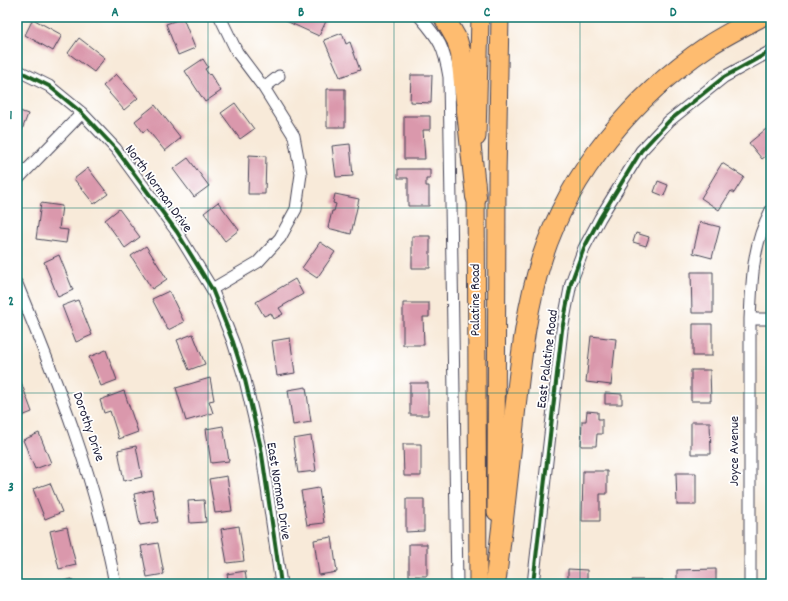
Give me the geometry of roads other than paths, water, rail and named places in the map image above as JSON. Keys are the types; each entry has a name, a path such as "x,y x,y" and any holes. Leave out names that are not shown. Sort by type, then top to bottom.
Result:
{"highway":[{"path":"444,17 457,40 462,54 476,197"},
{"path":"490,582 529,310 543,257 555,227 568,201 596,154 619,126 648,95 709,45 760,17"}],"main road":[{"name":"Palatine Road","path":"480,17 476,197 490,582"},
{"name":"Palatine Road","path":"490,582 500,17"}],"street":[{"path":"212,288 258,262 280,238 296,209 301,174 294,136 264,88 237,52 220,17"},
{"path":"420,17 437,36 444,52 449,78 457,584"},
{"name":"East Palatine Road","path":"533,584 562,330 570,283 584,248 600,218 641,151 669,121 724,77 771,51"},
{"name":"North Norman Drive","path":"17,70 49,86 82,114 116,149 147,189 177,232 212,288"},
{"path":"264,88 279,76"},
{"path":"17,180 82,114"},
{"name":"Joyce Avenue","path":"750,584 750,319 755,252 762,229 771,210"},
{"name":"Dorothy Drive","path":"17,284 51,367 81,448 106,542 115,584"},
{"name":"East Norman Drive","path":"212,288 233,342 245,380 261,448 281,584"},
{"path":"750,319 771,319"}]}
